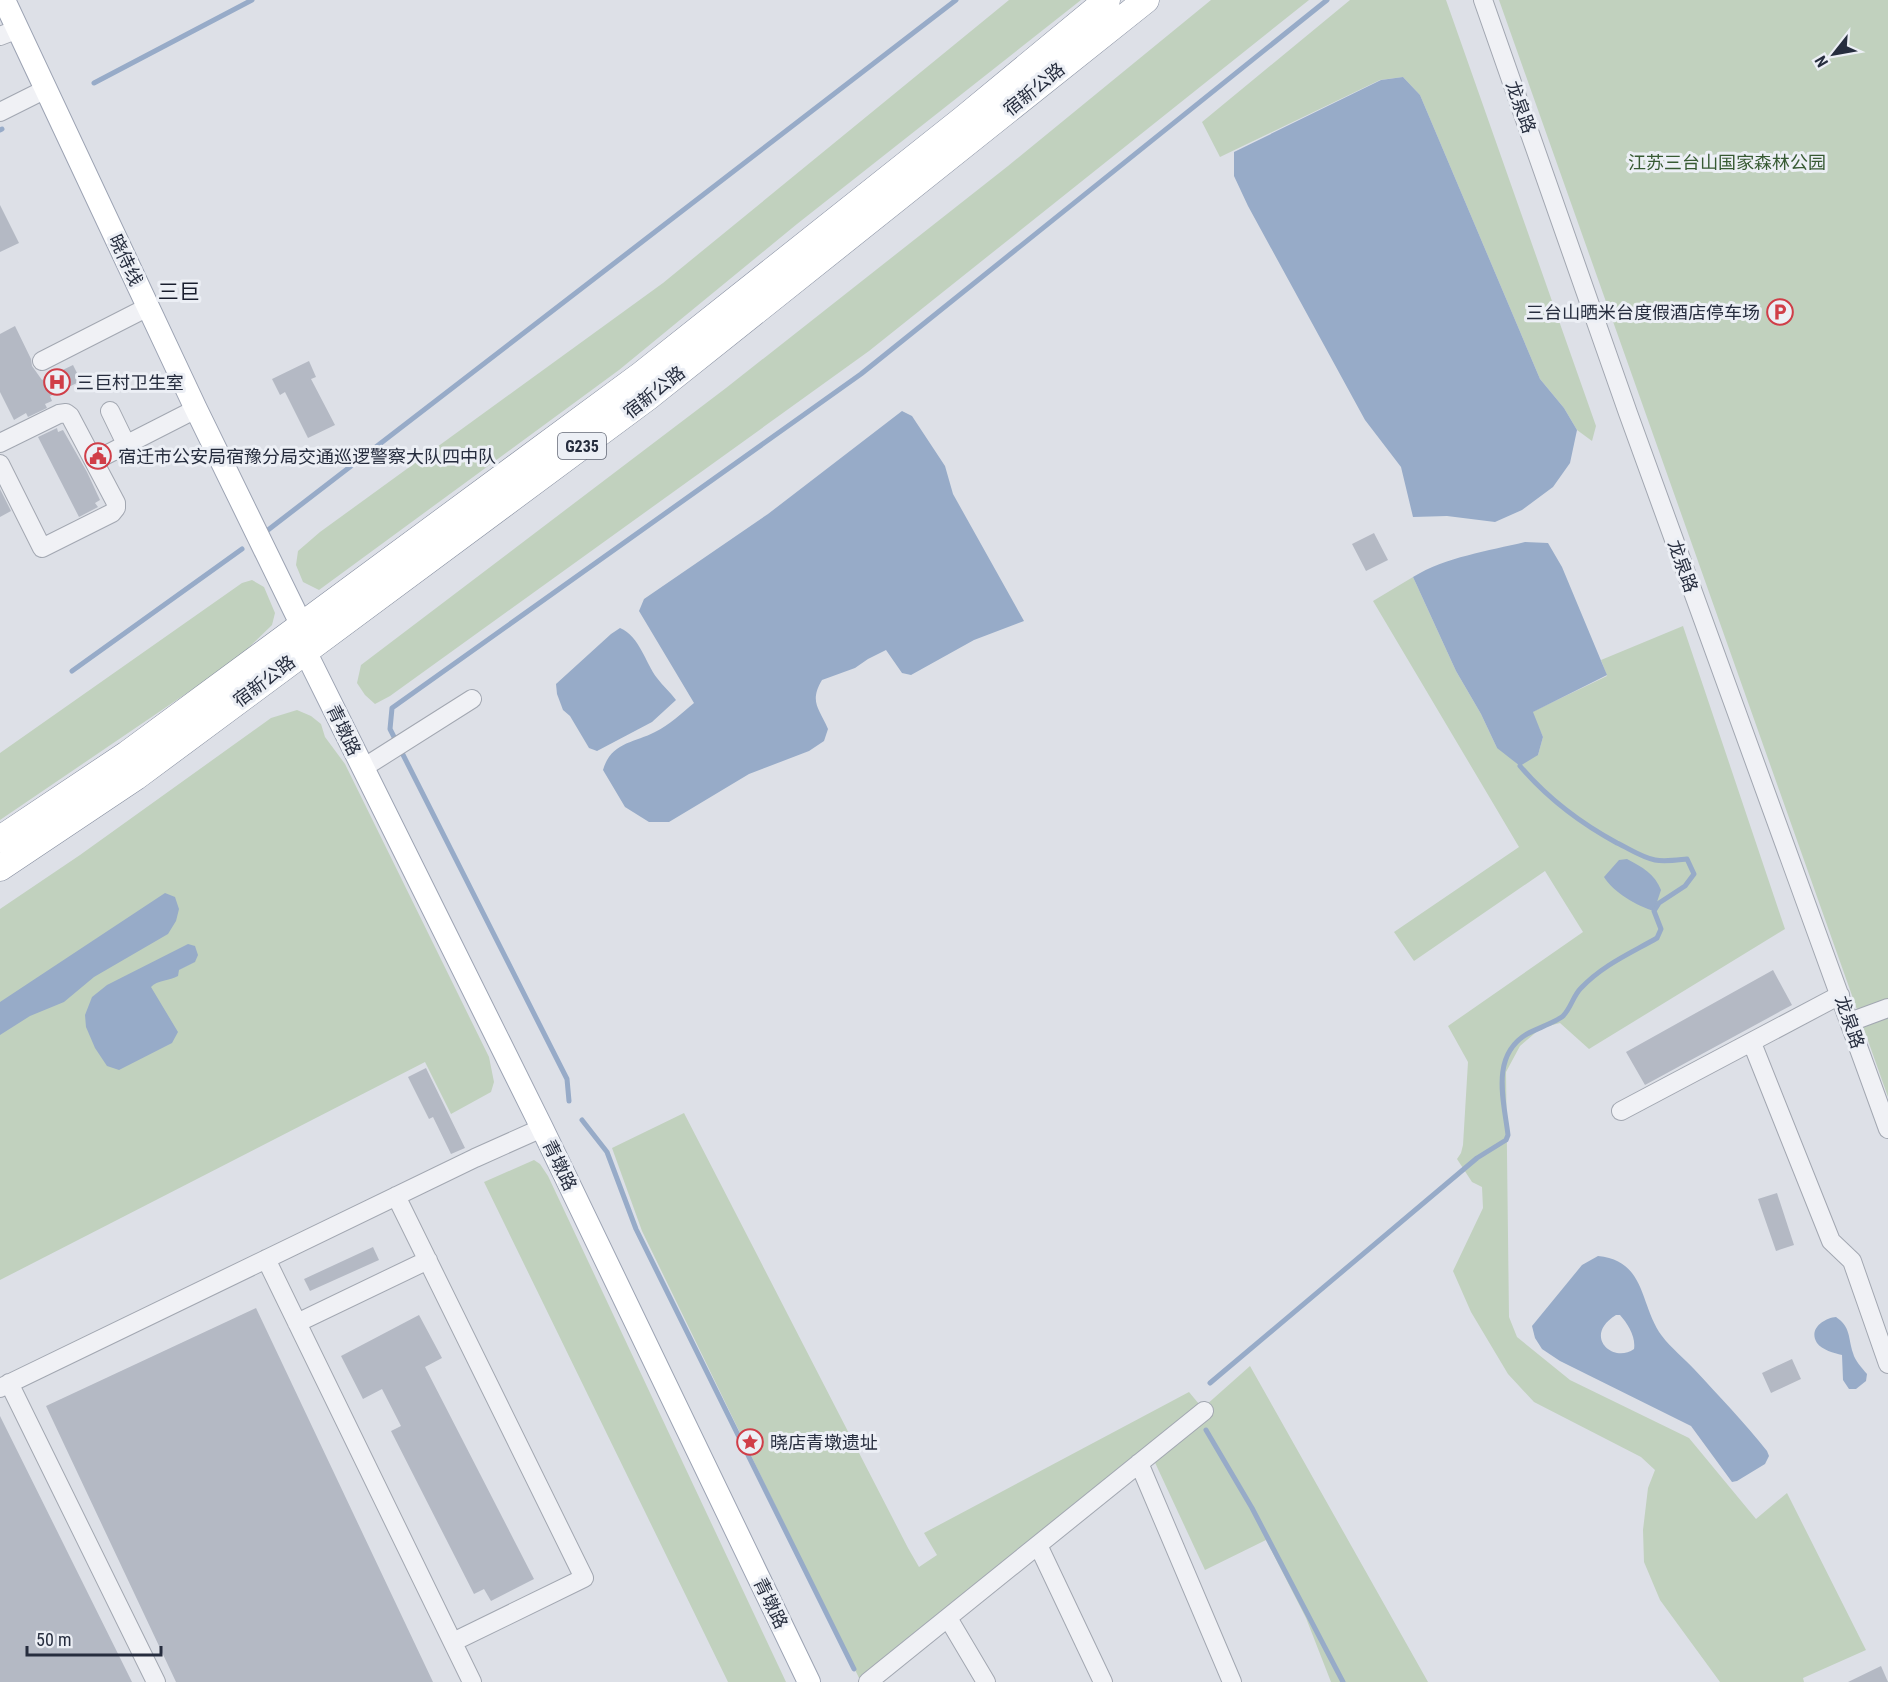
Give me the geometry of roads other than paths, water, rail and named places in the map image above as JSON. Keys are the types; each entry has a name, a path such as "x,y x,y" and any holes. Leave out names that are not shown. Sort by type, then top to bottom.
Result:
{"highway":[{"name":"宿新公路","path":"0,868 136,777 304,638 963,119 1107,0"},
{"name":"宿新公路","path":"0,839 304,638 647,398 1146,0"}],"main road":[{"name":"晓侍线","path":"4,0 9,33 46,88 304,638"},
{"name":"青墩路","path":"304,638 363,768 542,1128 809,1682"}],"street":[{"name":"龙泉路","path":"1483,0 1628,413 1888,1129"},
{"path":"0,112 46,88"},
{"path":"42,361 148,307"},
{"path":"94,460 196,409"},
{"path":"110,411 126,444"},
{"path":"0,443 59,414 66,413 70,416 94,460 116,503 116,508 112,513 42,548 0,464"},
{"path":"363,768 472,699"},
{"path":"1621,1111 1840,995"},
{"path":"1850,1022 1888,1008"},
{"path":"1752,1043 1831,1241 1852,1261 1888,1364"},
{"path":"156,1682 5,1385 542,1128"},
{"path":"396,1196 584,1578 453,1642"},
{"path":"266,1259 472,1682"},
{"path":"297,1323 428,1260"},
{"path":"868,1682 1204,1411"},
{"path":"1139,1463 1232,1682"},
{"path":"1038,1545 1103,1682"},
{"path":"948,1618 986,1682"}],"water":[{"path":"1403,77 1420,95 1540,379 1564,408 1577,430 1570,463 1553,487 1522,510 1495,522 1447,516 1413,517 1401,467 1365,420 1248,206 1234,176 1234,152 1381,80"},
{"path":"902,411 912,416 945,466 953,494 1024,621 974,640 911,675 902,673 886,650 855,668 822,680 816,700 828,729 824,741 809,751 749,774 669,822 649,822 625,807 603,770 607,761 617,749 660,729 694,703 639,611 644,599 768,514"},
{"path":"1525,542 1548,543 1562,567 1607,675 1533,712 1543,737 1538,755 1520,766 1497,748 1481,714 1456,671 1413,577 1439,564"},
{"path":"620,628 633,637 657,678 676,700 652,722 597,751 589,748 570,716 563,710 556,684"},
{"path":"1627,859 1647,872 1658,884 1661,890 1654,911 1626,898 1604,877 1619,860"},
{"path":"165,893 175,897 179,909 176,921 168,934 94,977 64,1002 30,1016 0,1035 0,1002"},
{"path":"188,944 195,946 198,955 195,962 179,970 178,976 151,987 178,1032 172,1043 119,1070 107,1066 95,1048 86,1027 85,1015 92,997 107,985"},
{"path":"1598,1256 1614,1260 1634,1275 1662,1336 1767,1451 1769,1456 1765,1464 1732,1482 1691,1426 1560,1361 1542,1349 1535,1338 1532,1326 1582,1265","holes":["1616,1315 1620,1315 1634,1340 1634,1349 1626,1353 1610,1350 1604,1346 1601,1339 1606,1323"]},
{"path":"1836,1317 1847,1329 1854,1356 1867,1374 1866,1381 1856,1389 1849,1389 1843,1380 1842,1355 1822,1348 1815,1338 1814,1333 1822,1322"}],"waterway":[{"path":"94,83 252,0"},
{"path":"268,530 956,0"},
{"path":"569,1101 567,1079 390,729 392,708 861,374 1327,0"},
{"path":"72,671 242,549"},
{"path":"1210,1383 1477,1158 1506,1140 1508,1135 1502,1080 1508,1054 1515,1043 1527,1034 1563,1016 1578,991 1598,973 1657,938 1661,929 1654,911 1659,903 1685,886 1694,874 1687,859 1663,861 1650,859 1590,827 1553,800 1520,766"},
{"path":"582,1120 607,1152 636,1229 854,1669"},
{"path":"1206,1430 1252,1508 1343,1682"}],"place":[{"name":"三台山晒米台度假酒店停车场","path":"1780,312"},
{"name":"三巨村卫生室","path":"57,382"},
{"name":"宿迁市公安局宿豫分局交通巡逻警察大队四中队","path":"98,456"},
{"name":"晓店青墩遗址","path":"750,1442"}],"district":[{"name":"三巨","path":"179,292"}],"park label":[{"name":"江苏三台山国家森林公园","path":"1727,162"}]}
